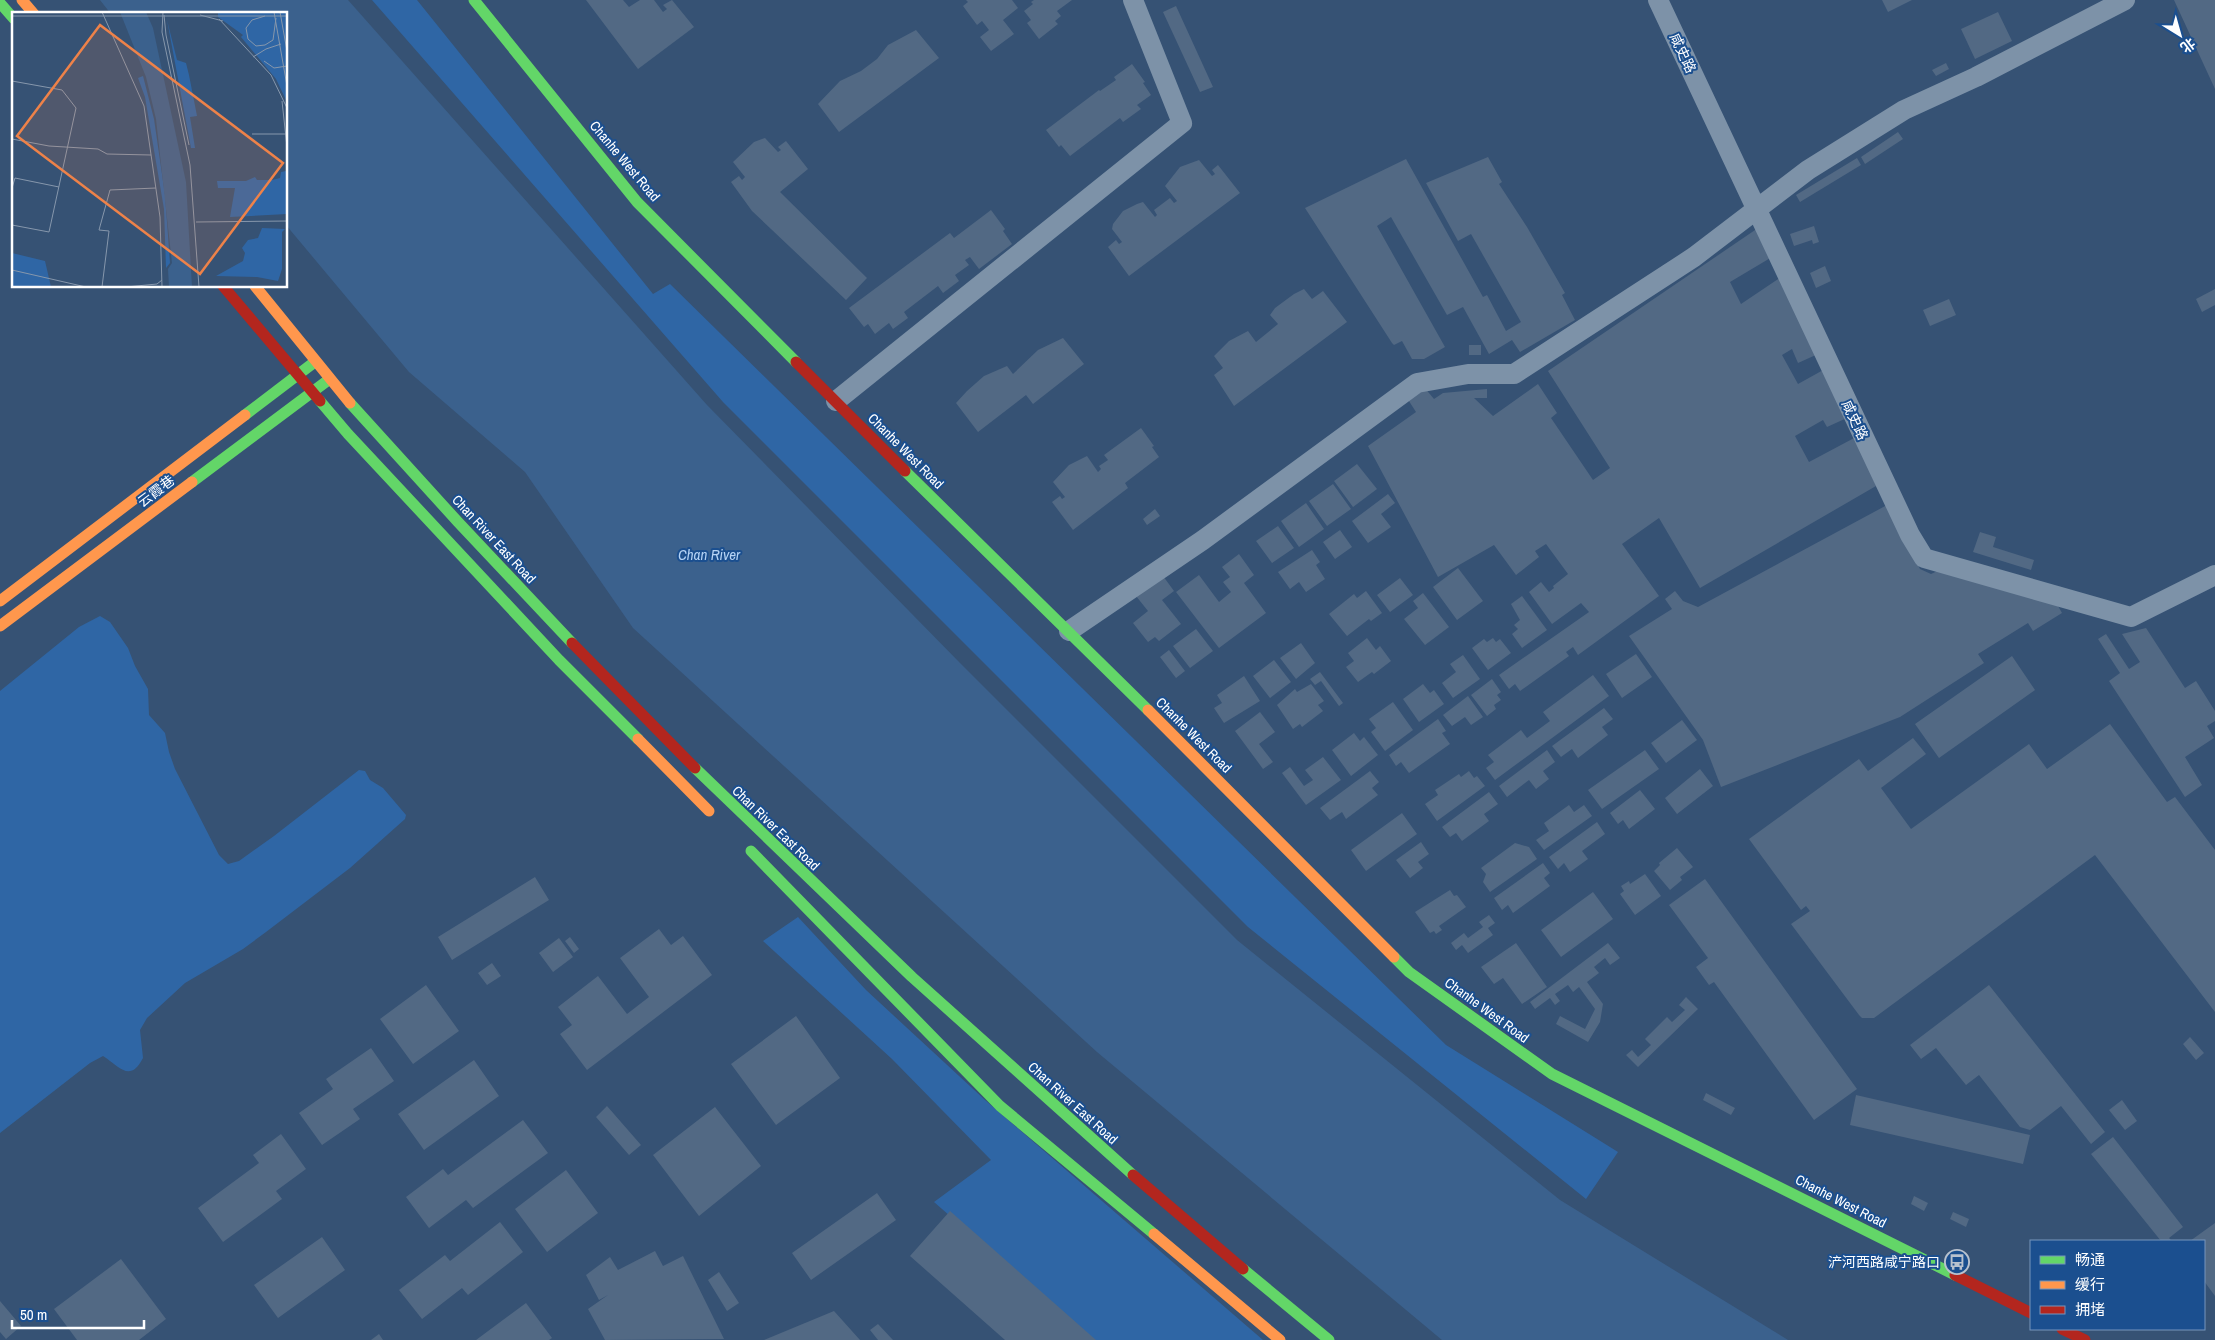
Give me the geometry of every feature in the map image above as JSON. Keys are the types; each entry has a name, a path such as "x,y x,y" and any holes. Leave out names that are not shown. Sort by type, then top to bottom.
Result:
{"street":[{"path":"22,0 32,12"},
{"name":"Chanhe West Road","path":"474,0 637,202 981,548 1069,631 1409,972 1552,1074 2030,1313"},
{"path":"836,402 1182,123 1133,0"},
{"name":"咸史路","path":"1658,0 1910,535 1924,558 2131,617 2215,575"},
{"path":"1069,631 1203,540 1417,383 1468,374 1514,374 1694,257 1808,170 1904,110 1976,76 2125,0"},
{"path":"0,3 12,17"},
{"path":"224,288 348,434 559,660 716,817"},
{"name":"Chan River East Road","path":"257,288 315,362 486,553 612,685 773,847 998,1056 1093,1141 1200,1234 1328,1340"},
{"name":"云霞巷","path":"0,601 315,362"},
{"name":"云霞巷","path":"0,626 330,379"},
{"path":"744,844 1000,1106 1280,1340"},
{"path":"2064,1330 2085,1340"}],"shaded area":[{"path":"372,0 417,0 653,294 670,284 1446,1045 1618,1152 1586,1199 1248,927 723,402"},
{"path":"100,616 110,622 128,648 135,666 148,689 149,715 165,733 175,769 219,855 228,864 239,861 274,836 359,770 365,771 370,780 383,788 406,815 405,819 350,868 243,949 185,983 147,1018 140,1030 143,1058 134,1070 124,1070 103,1056 90,1063 0,1133 0,691 79,627"},
{"path":"798,917 866,990 985,1100 1263,1340 1092,1340 934,1202 991,1160 892,1059 763,941"}],"water":[{"name":"Chan River","path":"100,0 348,0 707,405 961,664 1237,940 1560,1200 1788,1340 1442,1340 1097,1052 633,628 525,472 409,372 288,227 288,12 109,12"}],"building":[{"path":"586,0 623,0 629,7 640,0 654,0 663,12 667,9 663,5 672,0 694,27 638,69"},
{"path":"966,0 1012,0 1018,8 1003,20 1014,34 991,51 980,37 989,30 982,21 977,25 963,6 968,2"},
{"path":"1034,0 1072,0 1057,11 1061,16 1055,21 1058,24 1039,39 1027,23 1031,20 1024,11 1033,4 1031,2"},
{"path":"1882,0 1912,0 1888,12"},
{"path":"2174,0 2215,0 2215,89"},
{"path":"1176,6 1213,87 1200,92 1163,12"},
{"path":"1998,12 2012,41 1975,59 1961,29"},
{"path":"916,30 939,58 839,132 818,104 840,81 861,71 877,59 888,45"},
{"path":"1946,63 1949,69 1936,76 1932,70"},
{"path":"1132,64 1145,82 1143,83 1151,95 1137,105 1141,109 1123,122 1120,118 1070,156 1061,145 1059,147 1046,130 1099,90 1116,80 1114,77"},
{"path":"1898,132 1903,139 1865,164 1861,157"},
{"path":"765,138 778,152 781,150 778,147 786,141 808,169 780,192 867,278 846,300 752,211 731,182 739,176 742,180 745,177 733,162 754,142"},
{"path":"1488,157 1502,182 1499,184 1527,227 1565,293 1562,295 1575,320 1520,352 1512,340 1489,354 1463,307 1447,315 1391,217 1377,226 1445,347 1424,359 1412,359 1402,341 1394,345 1392,343 1305,208 1406,159 1483,297 1487,295 1506,331 1521,322 1471,234 1458,241 1426,183"},
{"path":"1857,158 1861,165 1800,202 1796,195"},
{"path":"1199,160 1212,176 1215,174 1212,170 1218,165 1240,193 1129,276 1108,247 1116,240 1119,244 1122,242 1112,229 1113,224 1123,211 1137,204 1143,202 1155,217 1157,215 1154,210 1170,198 1174,203 1177,201 1165,186 1180,167"},
{"path":"991,210 1005,229 1003,231 1012,244 979,269 970,257 965,260 969,265 955,275 959,281 943,293 938,286 904,312 908,318 893,329 889,323 875,334 868,324 864,327 849,308 950,233 954,238"},
{"path":"1814,226 1819,242 1813,244 1812,240 1794,246 1790,234"},
{"path":"1758,228 1772,257 1730,282 1741,304 1781,277 1818,354 1798,363 1792,349 1782,355 1798,384 1825,369 1849,417 1827,427 1823,420 1795,436 1809,462 1856,437 1876,486 1700,588 1659,518 1622,544 1659,596 1578,655 1573,647 1566,652 1569,656 1520,691 1515,684 1509,689 1499,675 1589,612 1581,603 1552,624 1529,592 1541,582 1549,592 1554,588 1553,586 1568,574 1546,544 1535,551 1539,557 1516,575 1494,545 1438,577 1368,446 1416,412 1407,398 1424,387 1434,399 1443,393 1487,389 1487,398 1474,398 1493,416 1538,384 1557,413 1551,418 1593,480 1610,468 1548,371"},
{"path":"1825,266 1831,281 1816,288 1810,273"},
{"path":"1304,289 1312,299 1323,291 1347,322 1234,406 1214,375 1223,368 1214,356 1229,341 1248,331 1256,342 1278,324 1270,315 1275,308"},
{"path":"2215,289 2215,305 2202,312 2196,299"},
{"path":"1949,299 1956,315 1930,326 1923,310"},
{"path":"1063,338 1084,364 1033,404 1026,395 978,432 956,403 984,376 1007,366 1013,374 1038,350"},
{"path":"1469,345 1481,345 1481,355 1469,355"},
{"path":"1141,428 1154,446 1152,447 1159,457 1125,483 1128,488 1073,530 1052,502 1060,496 1062,499 1065,497 1053,482 1069,465 1087,456 1098,472 1101,469 1099,466 1108,460 1104,455"},
{"path":"1357,464 1377,489 1353,507 1334,481"},
{"path":"1333,484 1351,509 1327,526 1309,501"},
{"path":"1388,494 1395,503 1381,514 1391,527 1368,543 1352,521"},
{"path":"1306,503 1324,529 1299,547 1281,521"},
{"path":"1887,505 1920,569 1931,574 1946,567 2053,597 2062,613 2033,631 2028,623 1978,654 1984,663 1900,717 1721,787 1703,740 1629,636 1672,609 1665,599 1675,591 1683,601 1698,607"},
{"path":"1155,509 1160,516 1147,525 1143,519"},
{"path":"1278,526 1294,548 1272,563 1256,541"},
{"path":"1340,530 1352,547 1335,559 1323,542"},
{"path":"1980,532 1996,537 1993,547 2034,560 2031,570 1973,552"},
{"path":"1312,550 1320,562 1316,565 1325,579 1306,592 1299,582 1290,589 1278,572"},
{"path":"1239,554 1254,575 1244,583 1266,613 1219,648 1176,592 1199,575 1219,602 1231,592 1223,582 1230,577 1222,567"},
{"path":"1458,568 1483,601 1457,620 1433,587"},
{"path":"1163,576 1174,591 1162,600 1181,624 1159,641 1155,637 1148,642 1133,623 1148,611 1136,596"},
{"path":"1400,578 1413,595 1390,612 1377,595"},
{"path":"1366,591 1382,613 1371,621 1369,619 1347,636 1329,614 1354,594 1357,598"},
{"path":"1423,593 1449,627 1425,645 1404,619 1418,608 1413,601"},
{"path":"1522,596 1547,630 1522,648 1512,634 1518,629 1514,625 1520,620 1511,604"},
{"path":"2146,628 2185,688 2196,681 2215,711 2215,721 2207,726 2214,738 2185,757 2202,785 2185,797 2109,681 2120,673 2098,639 2106,634 2129,669 2140,662 2122,634"},
{"path":"1196,629 1213,651 1190,668 1173,646"},
{"path":"1367,638 1376,650 1380,646 1391,661 1374,674 1372,672 1358,682 1346,667 1354,661 1348,653"},
{"path":"1493,638 1496,642 1500,639 1511,653 1488,670 1472,648 1484,639 1487,642"},
{"path":"1301,643 1315,663 1296,679 1280,658"},
{"path":"1169,650 1185,671 1176,678 1160,657"},
{"path":"1636,654 1652,677 1622,698 1606,674"},
{"path":"1463,655 1480,679 1453,698 1442,683 1456,672 1450,664"},
{"path":"2012,656 2035,690 1939,758 1915,724"},
{"path":"1274,660 1291,682 1270,698 1253,676"},
{"path":"1320,672 1343,703 1339,706 1321,681 1315,685 1310,679"},
{"path":"1593,675 1609,696 1495,780 1486,768 1494,762 1488,755 1521,730 1527,738 1550,721 1543,712"},
{"path":"1244,676 1260,701 1224,723 1214,708 1222,703 1217,695"},
{"path":"1492,679 1501,692 1497,695 1501,700 1494,705 1496,709 1487,716 1471,695"},
{"path":"1311,684 1324,701 1318,705 1323,711 1302,727 1300,724 1293,729 1277,705 1295,689 1297,692"},
{"path":"1423,684 1430,693 1434,690 1444,704 1419,722 1403,699"},
{"path":"1468,696 1483,717 1471,725 1465,717 1452,726 1443,715"},
{"path":"1393,702 1413,730 1385,751 1371,732 1376,728 1369,719"},
{"path":"1604,708 1613,719 1602,727 1608,735 1578,758 1572,749 1561,757 1552,746"},
{"path":"1260,712 1275,732 1259,744 1273,762 1263,769 1235,731"},
{"path":"1438,719 1446,731 1442,733 1450,744 1409,773 1401,762 1396,766 1389,755"},
{"path":"1682,720 1697,740 1666,763 1651,743"},
{"path":"2110,724 2167,802 2175,797 2215,850 2215,1012 2095,855 1874,1018 1862,1018 1791,924 1810,911 1806,906 1801,910 1749,839 1859,759 1868,771 1913,738 1926,754 1881,788 1911,829 2029,744 2047,769"},
{"path":"1354,733 1360,741 1364,737 1378,755 1351,776 1332,750"},
{"path":"1547,750 1555,762 1543,771 1549,779 1536,789 1529,780 1507,797 1499,786"},
{"path":"1645,750 1659,769 1602,809 1588,790"},
{"path":"1323,757 1341,780 1306,805 1282,773 1290,767 1304,786 1313,780 1305,770"},
{"path":"1700,769 1713,786 1677,814 1665,798"},
{"path":"1370,771 1379,782 1372,788 1378,795 1346,819 1342,812 1330,820 1320,808"},
{"path":"1469,771 1474,778 1477,776 1485,786 1437,821 1425,804 1438,795 1435,790 1459,774 1461,777"},
{"path":"1640,790 1655,809 1629,829 1623,820 1618,824 1610,813"},
{"path":"1489,792 1498,804 1484,814 1489,821 1462,841 1456,833 1450,837 1442,827"},
{"path":"1569,805 1574,812 1584,805 1592,816 1544,850 1536,840 1549,831 1544,823"},
{"path":"1402,813 1417,834 1366,871 1351,850"},
{"path":"1597,822 1605,834 1582,851 1588,859 1570,872 1564,863 1558,869 1549,857"},
{"path":"1421,842 1429,854 1418,862 1423,868 1410,878 1396,860"},
{"path":"1515,843 1529,847 1537,859 1490,892 1483,882 1486,874 1481,868"},
{"path":"1677,848 1693,867 1680,877 1682,880 1670,890 1654,871 1660,865 1659,863"},
{"path":"1543,863 1550,873 1544,878 1550,886 1513,913 1508,905 1502,910 1494,898"},
{"path":"1645,874 1661,896 1635,915 1620,894 1624,891 1621,886 1629,881 1630,884"},
{"path":"535,877 549,900 452,960 438,937"},
{"path":"1705,879 1857,1089 1814,1120 1714,982 1709,985 1696,967 1708,958 1669,905"},
{"path":"1450,890 1454,896 1457,895 1466,907 1439,926 1442,930 1436,934 1434,931 1430,933 1415,912"},
{"path":"1593,892 1613,919 1561,957 1541,930"},
{"path":"1489,915 1495,923 1488,928 1493,935 1468,953 1462,945 1456,950 1451,943 1464,933 1468,938 1483,927 1479,922"},
{"path":"659,929 671,945 683,936 712,975 587,1070 560,1034 572,1025 558,1007 598,976 627,1014 649,997 620,958"},
{"path":"570,937 579,949 574,953 565,941"},
{"path":"559,938 573,957 553,972 539,953"},
{"path":"1516,943 1547,987 1522,1004 1503,978 1494,984 1481,967"},
{"path":"1608,943 1620,958 1610,965 1605,958 1594,967 1599,973 1587,982 1603,1004 1600,1022 1588,1042 1556,1024 1560,1016 1585,1029 1595,1009 1579,987 1573,992 1568,985 1555,994 1560,1001 1555,1005 1550,998 1535,1009 1530,1002"},
{"path":"492,963 501,976 487,985 478,973"},
{"path":"426,985 459,1031 413,1064 380,1019"},
{"path":"1989,985 2105,1132 2091,1144 2061,1106 2030,1130 2020,1127 1979,1075 1966,1085 1936,1048 1921,1059 1910,1045"},
{"path":"1686,997 1698,1009 1638,1067 1626,1055 1632,1050 1638,1057 1651,1045 1645,1039 1667,1017 1672,1022 1685,1010 1679,1005"},
{"path":"796,1016 840,1078 776,1125 731,1064"},
{"path":"2190,1037 2204,1053 2196,1060 2183,1044"},
{"path":"371,1048 394,1081 353,1109 360,1119 322,1145 299,1113 333,1089 326,1079"},
{"path":"474,1060 499,1096 424,1150 398,1114"},
{"path":"1706,1093 1735,1108 1731,1115 1703,1100"},
{"path":"1856,1095 2030,1135 2023,1164 1850,1125"},
{"path":"2122,1100 2137,1121 2125,1130 2109,1110"},
{"path":"607,1106 641,1145 629,1155 596,1117"},
{"path":"715,1107 761,1166 699,1216 653,1155"},
{"path":"523,1120 548,1153 473,1208 466,1200 429,1228 406,1197 443,1169 448,1175"},
{"path":"281,1134 306,1169 276,1191 282,1199 223,1242 198,1208 259,1163 253,1155"},
{"path":"2113,1137 2183,1227 2169,1238 2171,1240 2160,1240 2091,1154"},
{"path":"566,1170 598,1213 547,1252 515,1209"},
{"path":"877,1193 896,1220 811,1280 792,1253"},
{"path":"1914,1196 1928,1203 1924,1211 1911,1204"},
{"path":"950,1211 1096,1340 1005,1340 910,1256"},
{"path":"1953,1212 1969,1219 1966,1227 1950,1219"},
{"path":"500,1222 523,1252 468,1295 462,1288 422,1319 399,1290 445,1255 450,1261"},
{"path":"2215,1223 2215,1296 2205,1282 2205,1240 2191,1240"},
{"path":"322,1237 345,1270 278,1318 254,1285"},
{"path":"655,1251 663,1266 683,1256 724,1339 605,1340 588,1309 608,1295 599,1300 586,1275 610,1257 618,1270"},
{"path":"121,1259 166,1319 139,1340 77,1340 54,1309"},
{"path":"719,1272 739,1303 727,1311 708,1280"},
{"path":"0,1301 21,1326 6,1339 0,1332"},
{"path":"526,1303 552,1338 549,1340 476,1340"},
{"path":"834,1311 860,1340 764,1340"},
{"path":"878,1324 893,1340 878,1340 870,1330"},
{"path":"379,1334 383,1340 371,1340"}],"traffic: fast":[{"path":"474,0 637,202 796,362"},
{"path":"0,3 12,17"},
{"path":"245,415 312,364"},
{"path":"192,482 327,381"},
{"path":"320,401 348,434 559,660 638,739"},
{"path":"350,403 458,522 572,643"},
{"path":"905,471 1148,710"},
{"path":"695,768 912,977 1133,1175"},
{"path":"751,851 1000,1106 1154,1234"},
{"path":"1394,957 1409,972 1552,1074 1955,1275"},
{"path":"1243,1269 1329,1340"}],"traffic: slow":[{"path":"22,0 32,12"},
{"path":"257,288 350,403"},
{"path":"0,601 245,415"},
{"path":"0,626 192,482"},
{"path":"1148,710 1394,957"},
{"path":"638,739 709,811"},
{"path":"1154,1234 1280,1340"}],"traffic: jam":[{"path":"225,288 320,401"},
{"path":"796,362 905,471"},
{"path":"572,643 695,768"},
{"path":"1133,1175 1243,1269"},
{"path":"1955,1275 2030,1312"},
{"path":"2064,1330 2085,1340"}],"place":[{"name":"浐河西路咸宁路口","path":"1957,1262"}]}
